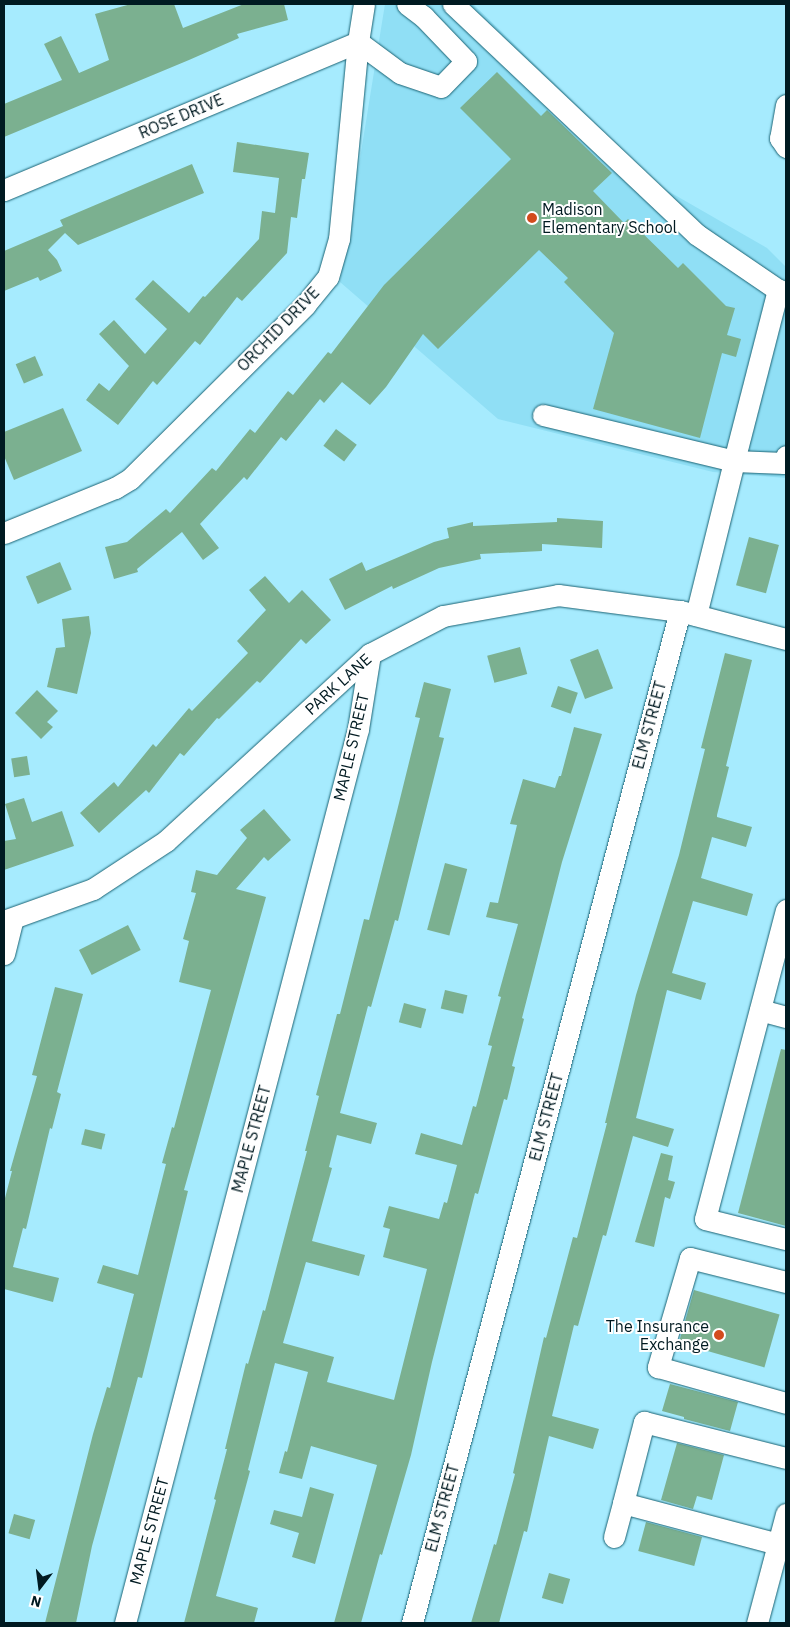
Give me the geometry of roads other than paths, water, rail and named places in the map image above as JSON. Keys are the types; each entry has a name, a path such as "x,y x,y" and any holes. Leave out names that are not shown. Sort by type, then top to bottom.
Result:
{"street":[{"name":"ORCHID DRIVE","path":"4,533 115,488 130,479 305,305 328,277 339,239 358,42 364,4"},
{"path":"358,42 400,72 441,87 466,61 424,17 407,4"},
{"path":"453,4 696,234 782,291"},
{"name":"ROSE DRIVE","path":"4,190 358,42"},
{"path":"783,142 786,105"},
{"name":"ELM STREET","path":"412,1623 688,613 734,461 782,291"},
{"path":"543,415 734,461 784,463 786,456"},
{"name":"PARK LANE","path":"8,920 93,889 166,841 370,654 443,616 558,595 688,613 786,639"},
{"name":"MAPLE STREET","path":"125,1623 358,729 370,654"},
{"path":"786,910 705,1218 786,1239"},
{"path":"4,954 8,920"},
{"path":"760,1010 786,1017"},
{"path":"786,1282 690,1258 658,1367 786,1404"},
{"path":"614,1537 644,1422 786,1458"},
{"path":"623,1503 778,1544"},
{"path":"757,1623 786,1514"}],"place":[{"name":"Madison Elementary School","path":"532,218"},
{"name":"The Insurance Exchange","path":"719,1335"}]}
